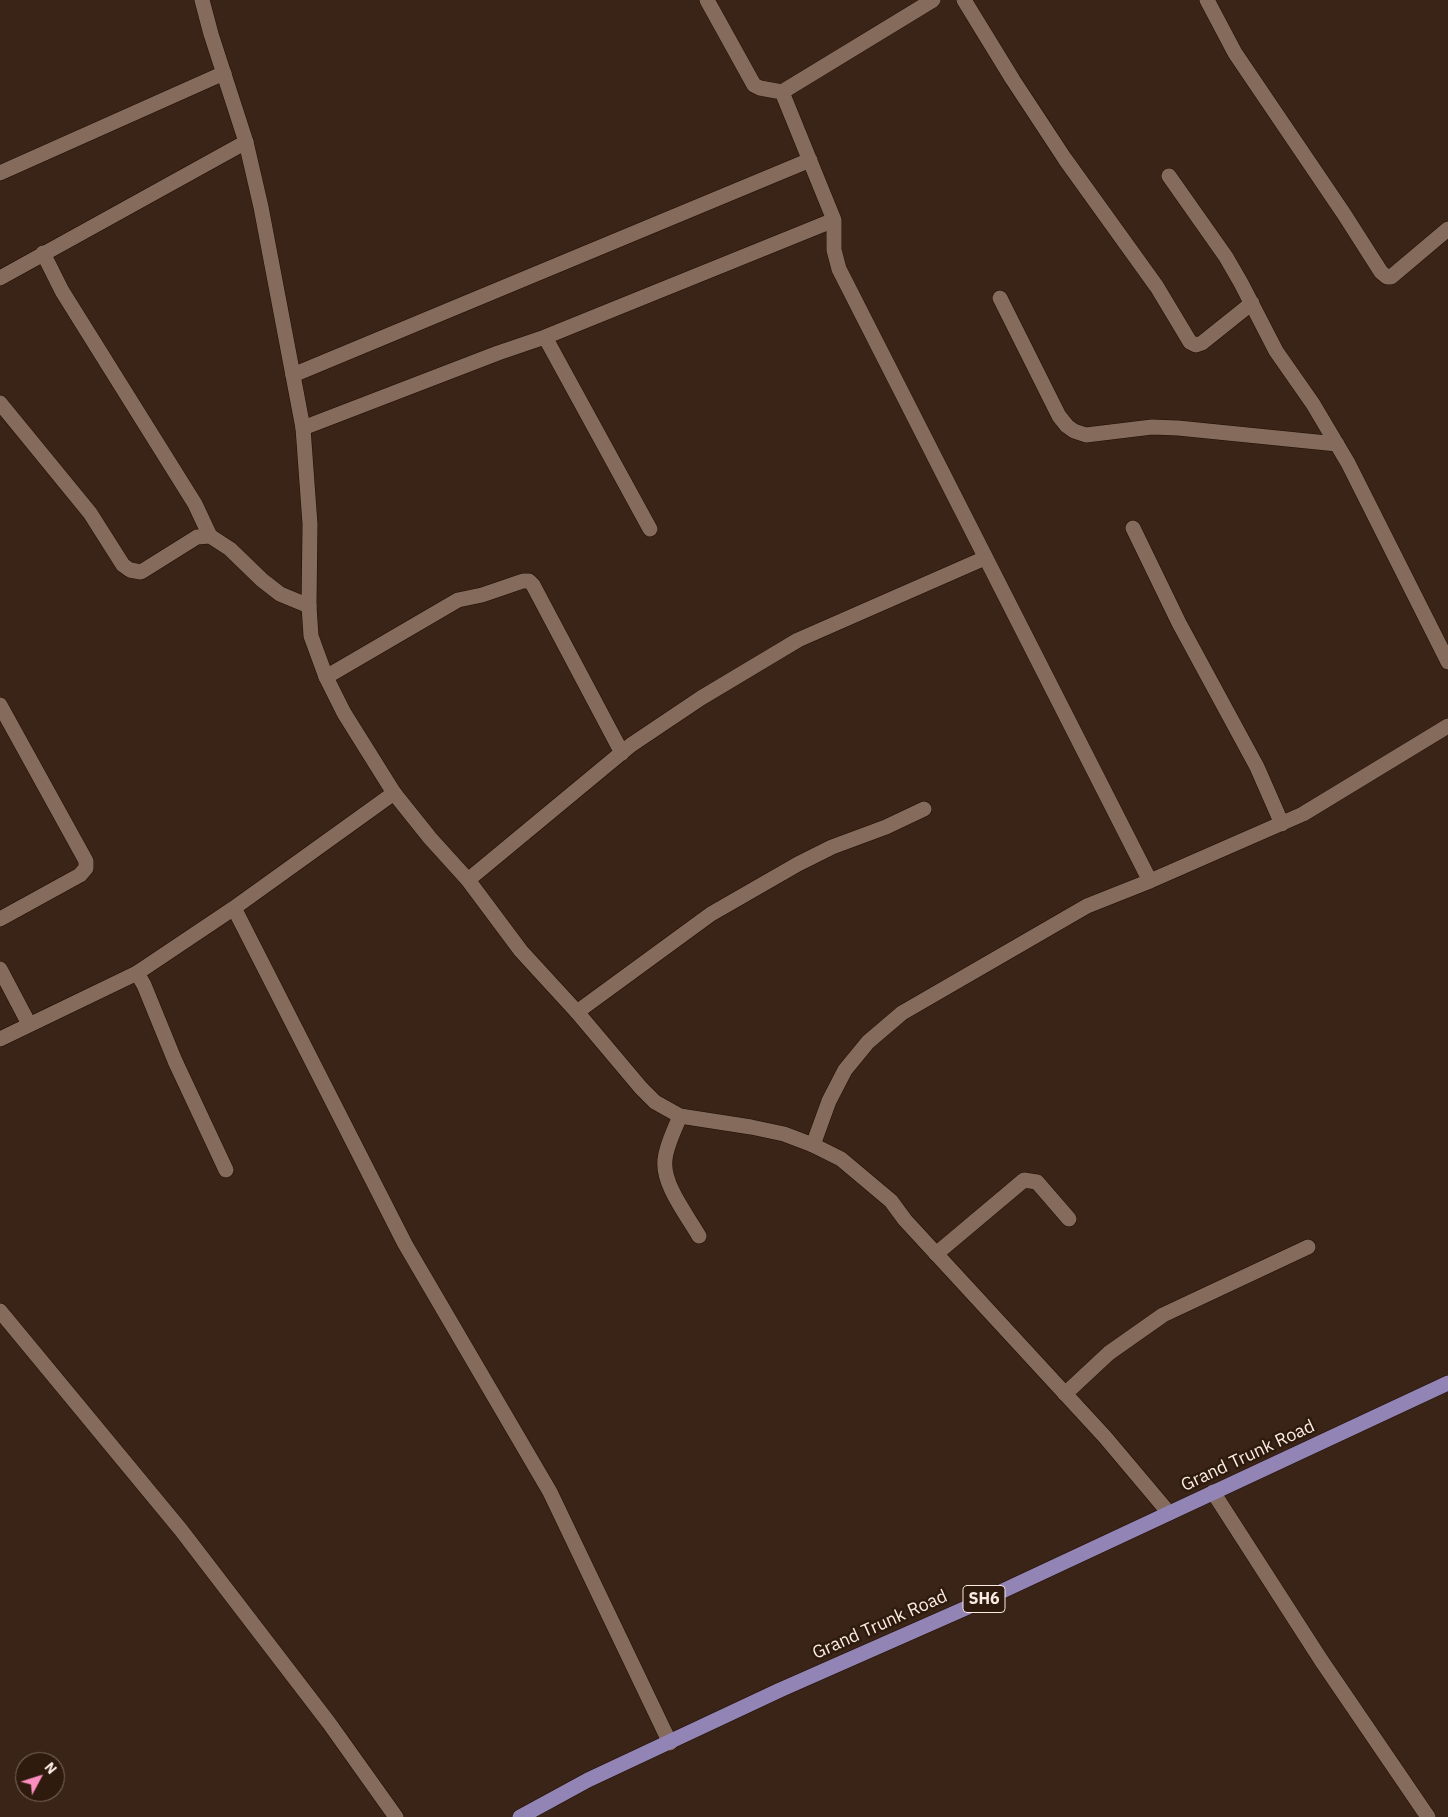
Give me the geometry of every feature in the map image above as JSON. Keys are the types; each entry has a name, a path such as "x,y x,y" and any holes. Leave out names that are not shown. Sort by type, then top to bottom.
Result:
{"main road":[{"name":"Grand Trunk Road","path":"520,1817 588,1780 780,1690 966,1608 1448,1382"}],"street":[{"path":"202,0 246,142 261,207 303,428 310,524 309,606 311,636 326,677 344,713 394,794 468,880 521,951 655,1102 680,1116 784,1134 813,1145 841,1159 891,1201 905,1220 1105,1437 1169,1513"},
{"path":"706,0 754,85 782,92 933,0"},
{"path":"964,0 1064,159 1157,287 1190,342 1196,345 1202,343 1252,303"},
{"path":"1207,0 1235,53 1381,272 1387,277 1391,277 1448,228"},
{"path":"0,173 224,73"},
{"path":"782,92 834,220 834,250 839,268 1150,881"},
{"path":"0,278 246,142"},
{"path":"293,375 810,160"},
{"path":"1169,176 1226,257 1252,303 1276,352 1313,404 1337,444 1448,662"},
{"path":"303,428 498,353 545,337 834,220"},
{"path":"43,253 62,291 195,504 210,536 230,549 262,580 280,594 309,606"},
{"path":"1000,298 1059,416 1074,431 1086,435 1152,427 1178,428 1337,444"},
{"path":"545,337 650,530"},
{"path":"0,403 90,513 123,565 130,570 141,572 197,536 210,536"},
{"path":"1133,528 1179,624 1257,767 1282,824"},
{"path":"468,880 622,753 701,698 798,640 985,558"},
{"path":"326,677 458,600 482,595 523,581 529,581 564,641 622,753"},
{"path":"0,705 86,861 86,868 80,875 0,919"},
{"path":"813,1145 829,1101 845,1070 868,1042 902,1013 1087,906 1150,881 1302,814 1448,726"},
{"path":"0,1039 136,973 234,908 394,794"},
{"path":"577,1012 712,914 798,864 832,847 886,827 924,808"},
{"path":"234,908 405,1244 550,1492 670,1743"},
{"path":"0,969 29,1024"},
{"path":"136,973 144,985 198,1113 226,1170"},
{"path":"680,1116 664,1158 664,1168 668,1182 699,1236"},
{"path":"936,1254 1024,1180 1037,1182 1069,1219"},
{"path":"1065,1394 1109,1353 1163,1315 1308,1247"},
{"path":"0,1311 181,1530 329,1723 396,1817"},
{"path":"1213,1492 1321,1660 1428,1817"}]}
